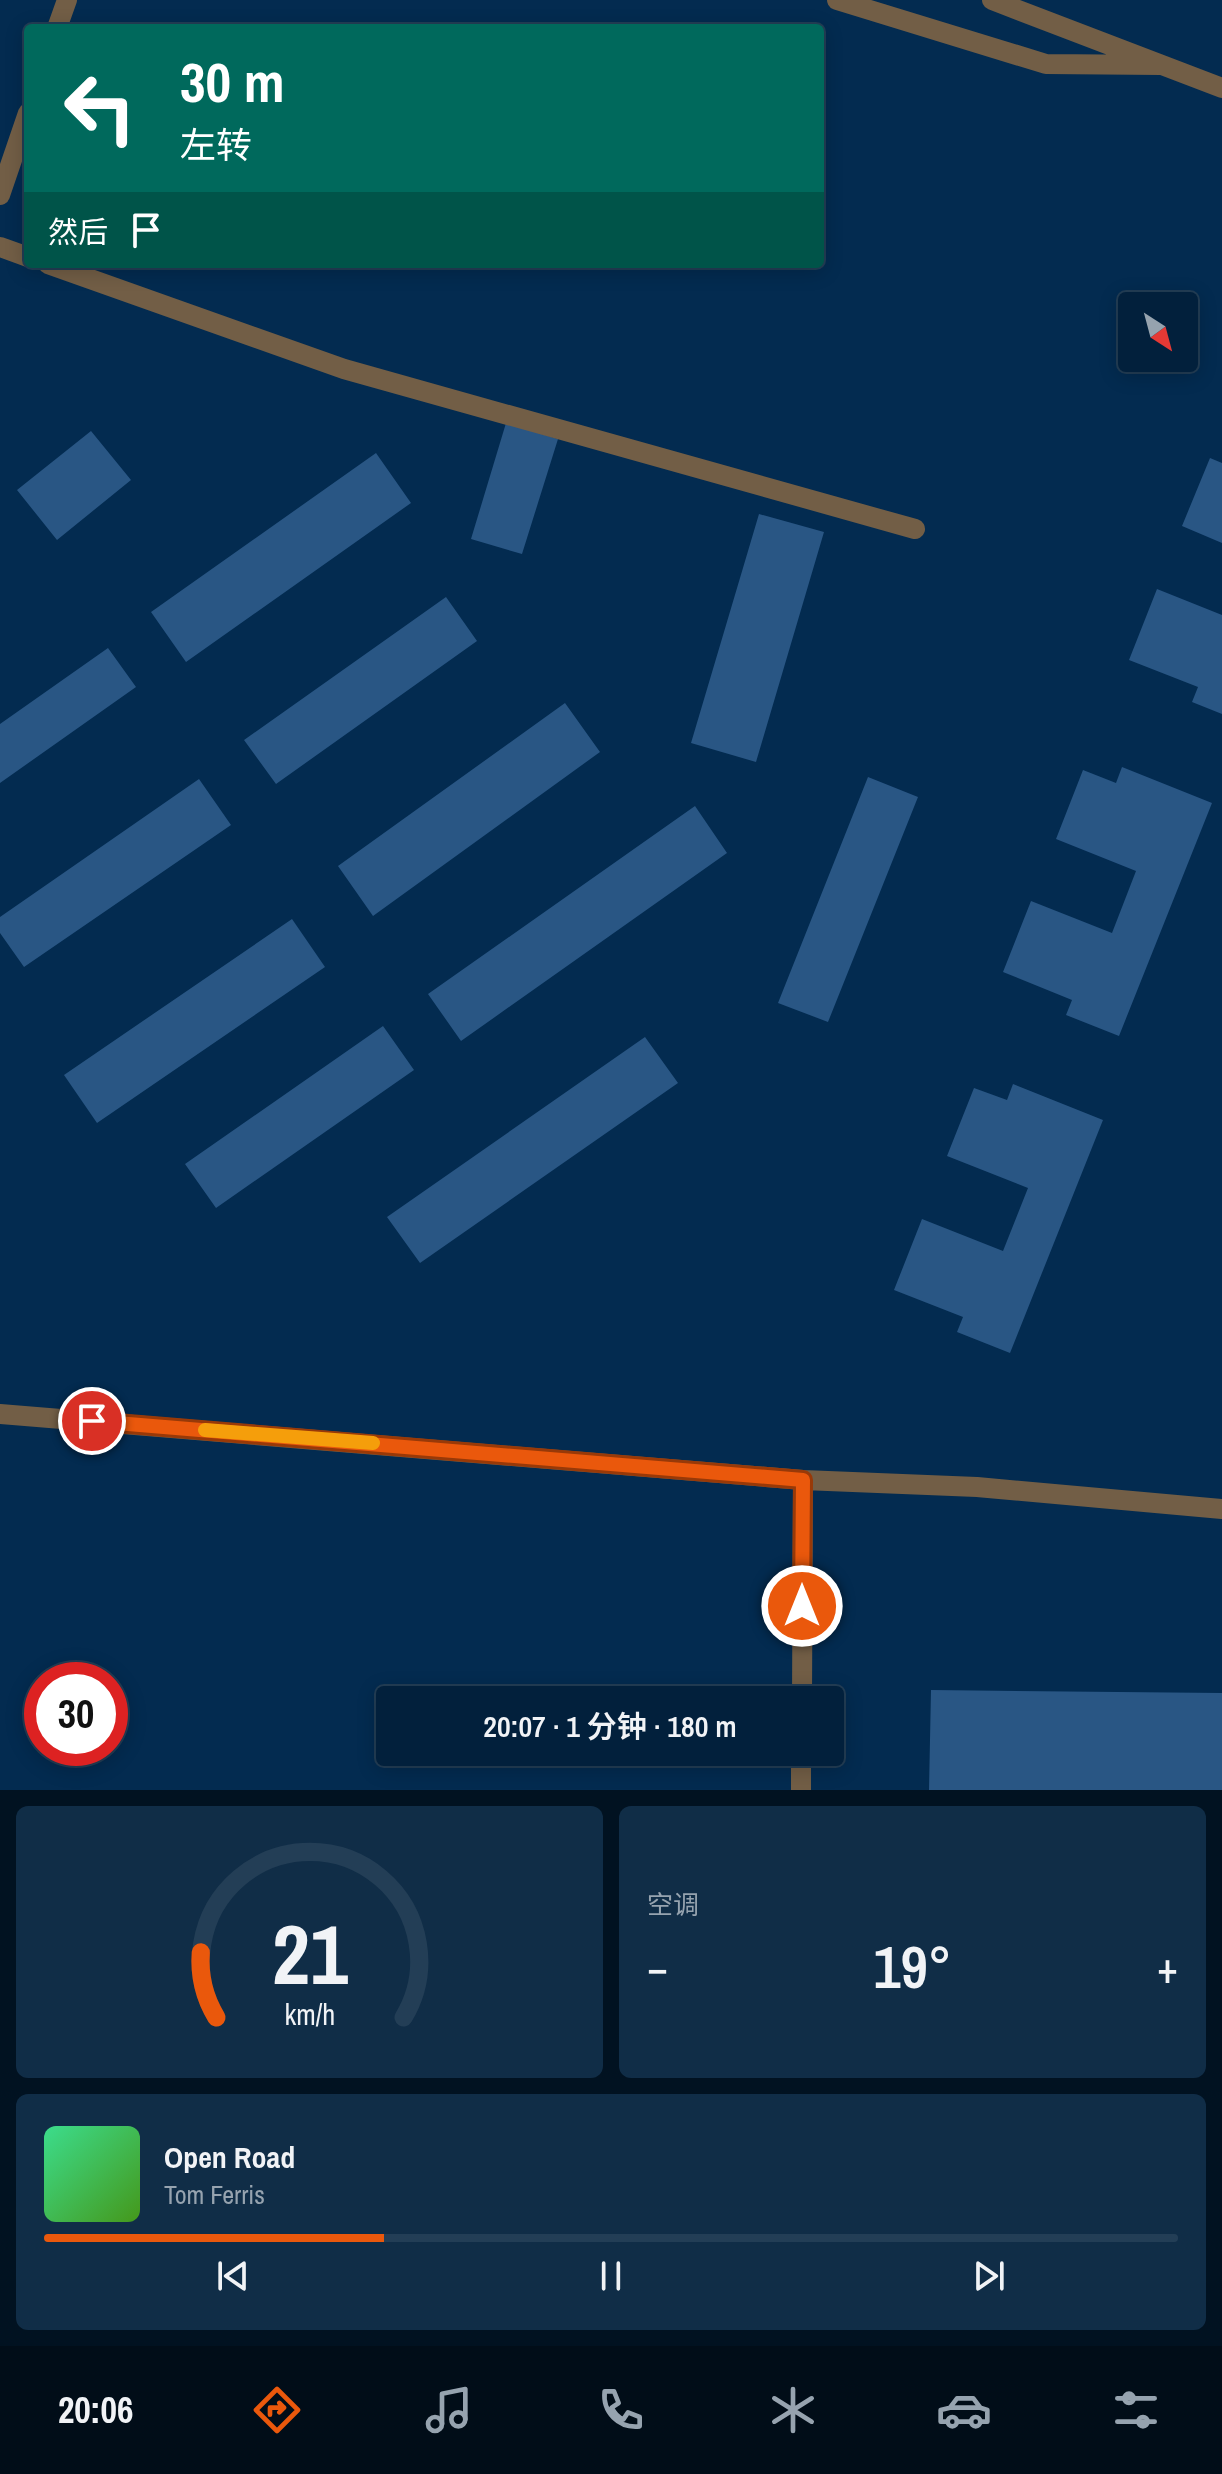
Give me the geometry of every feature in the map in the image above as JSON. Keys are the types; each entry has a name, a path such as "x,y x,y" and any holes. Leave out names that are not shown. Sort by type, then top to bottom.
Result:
{"street":[{"path":"58,24 67,0"},
{"path":"837,0 1046,64 1161,65"},
{"path":"992,0 1222,88"},
{"path":"0,195 24,125"},
{"path":"0,247 24,256"},
{"path":"59,268 344,369 915,529"},
{"path":"0,1414 803,1480 977,1487 1222,1509"},
{"path":"802,1686 803,1480"},
{"path":"801,1766 801,1790"}],"building":[{"path":"506,423 558,439 522,554 471,539"},
{"path":"91,431 131,480 57,540 17,490"},
{"path":"376,453 411,503 186,662 151,612"},
{"path":"1210,458 1222,463 1222,543 1182,526"},
{"path":"759,514 824,532 756,762 691,743"},
{"path":"1157,589 1222,615 1222,714 1192,702 1198,687 1129,660"},
{"path":"446,597 477,641 276,784 244,740"},
{"path":"108,648 136,687 0,783 0,724"},
{"path":"565,703 600,752 373,916 338,866"},
{"path":"1122,767 1212,803 1119,1036 1066,1015 1072,1000 1003,972 1031,901 1112,933 1136,871 1056,839 1083,770 1116,783"},
{"path":"868,777 918,797 828,1022 778,1003"},
{"path":"199,779 231,825 24,967 0,933 0,917"},
{"path":"695,806 727,853 461,1041 428,994"},
{"path":"292,919 325,967 97,1123 64,1075"},
{"path":"383,1026 414,1070 216,1208 185,1164"},
{"path":"645,1037 678,1083 420,1263 387,1217"},
{"path":"1013,1084 1103,1120 1010,1353 957,1332 963,1317 894,1290 922,1219 1003,1251 1028,1188 947,1156 974,1088 1007,1100"},
{"path":"931,1690 1222,1693 1222,1790 929,1790"}],"slow traffic":[{"path":"205,1430 373,1443"}],"route":[{"path":"92,1421 803,1480 802,1606"}]}
